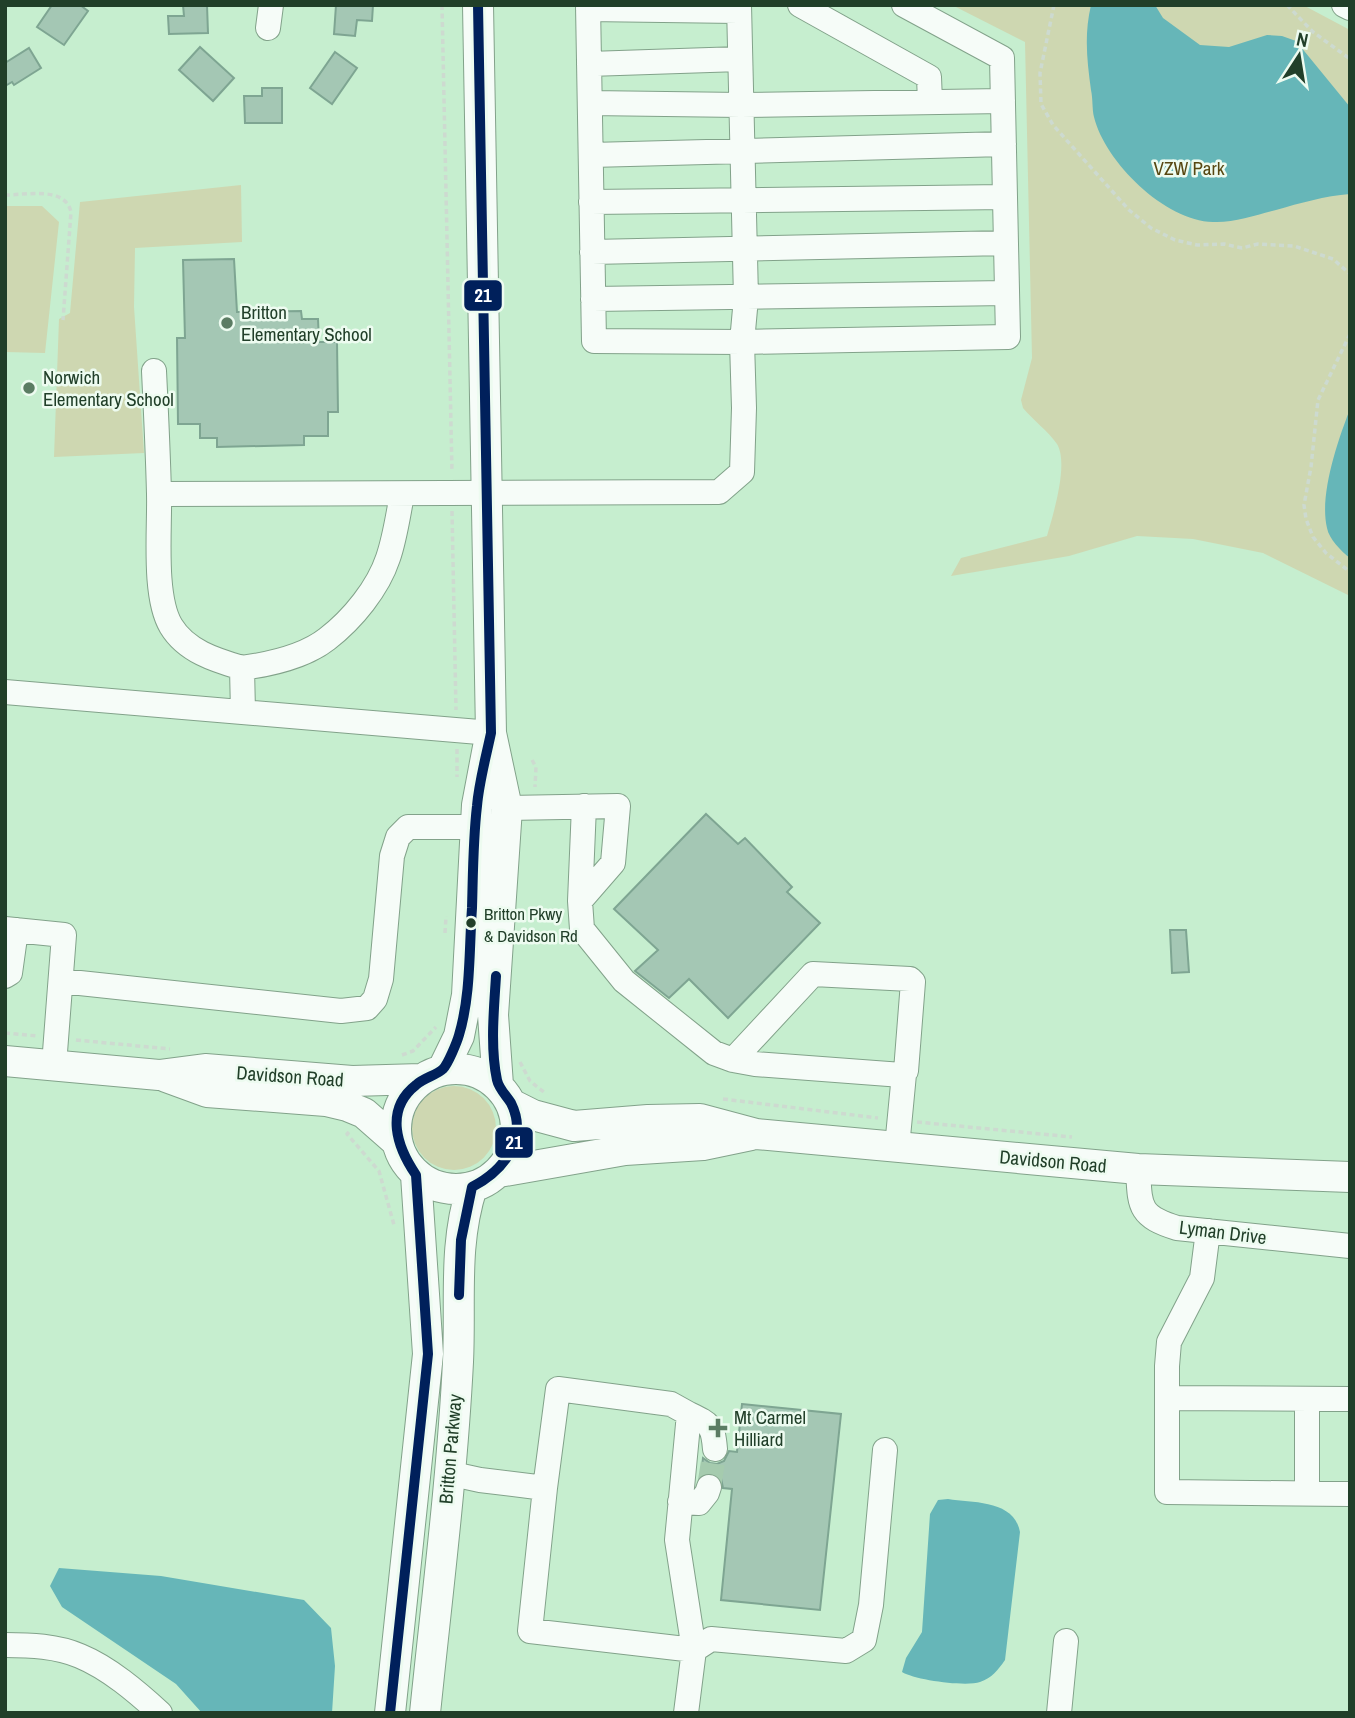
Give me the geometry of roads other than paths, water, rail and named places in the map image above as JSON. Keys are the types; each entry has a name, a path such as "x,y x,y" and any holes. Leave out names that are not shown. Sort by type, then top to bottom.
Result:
{"main road":[{"path":"478,5 491,733 507,808 493,1015 505,1095 517,1133 511,1153 499,1172 472,1187 453,1189 433,1185 416,1175 404,1160 397,1142 395,1124 399,1107 408,1091 432,1074 459,1036 467,995 477,805 491,733"},
{"name":"Davidson Road","path":"5,1061 159,1075 205,1069 352,1081 432,1074"},
{"path":"432,1074 463,1069 482,1074 505,1095"},
{"name":"Davidson Road","path":"159,1075 207,1092 326,1101 347,1106 364,1113 397,1142"},
{"name":"Davidson Road","path":"505,1095 533,1115 574,1126 648,1119 699,1119 756,1134 1138,1169 1350,1177"},
{"name":"Davidson Road","path":"499,1172 625,1150 703,1145 756,1134"},
{"name":"Britton Parkway","path":"390,1713 428,1354 416,1175"},
{"name":"Britton Parkway","path":"425,1713 458,1362 458,1254 465,1209 472,1187"}],"street":[{"path":"800,5 929,76 930,102"},
{"path":"159,494 719,492 742,472 742,342 746,298 739,8 588,7 594,341 742,342 1008,337 1002,58 904,5"},
{"path":"1344,5 1350,8"},
{"path":"589,64 740,59"},
{"path":"590,103 740,105 1003,101"},
{"path":"591,155 1004,144"},
{"path":"591,202 1005,197"},
{"path":"592,252 1006,243"},
{"path":"593,299 1007,293"},
{"path":"154,371 163,606 170,625 185,644 214,660 242,668 270,664 326,640 371,592 388,559 402,495"},
{"path":"242,668 243,712"},
{"path":"5,692 491,733"},
{"path":"584,806 580,901 582,929 624,981 714,1053 733,1060 904,1074"},
{"path":"507,808 618,807 613,863 580,901"},
{"path":"61,981 341,1011 367,1007 375,999 381,979 392,856 398,837 408,827 476,827"},
{"path":"5,976 10,973 10,930 64,935 54,1065"},
{"path":"733,1060 813,974 910,979 913,982 897,1147"},
{"name":"Lyman Drive","path":"1138,1169 1140,1199 1147,1215 1157,1222 1177,1228 1350,1246"},
{"path":"1208,1231 1202,1278 1169,1342 1167,1492 1350,1494"},
{"path":"715,1449 713,1430 706,1422 671,1404 558,1389 530,1631 694,1650 712,1639 846,1651 864,1640 871,1605 885,1450"},
{"path":"1167,1398 1350,1399"},
{"path":"1307,1399 1307,1493"},
{"path":"687,1713 694,1650 677,1540 689,1413"},
{"path":"448,1473 545,1488"},
{"path":"680,1502 699,1503 709,1487"},
{"path":"1059,1713 1066,1641"},
{"path":"5,1645 36,1645 80,1655 144,1698 160,1713"}],"water":[{"path":"1091,5 1155,5 1163,18 1200,45 1229,47 1267,35 1296,41 1350,107 1350,194 1303,202 1221,222 1195,219 1176,212 1157,200 1124,170 1110,152 1094,117 1087,48"},
{"path":"1350,409 1350,558 1330,536 1325,515 1331,468"},
{"path":"938,1500 992,1505 1001,1509 1010,1514 1020,1532 1005,1660 991,1676 973,1683 929,1680 902,1672 906,1658 922,1632 930,1514"},
{"path":"59,1568 161,1576 304,1600 331,1628 335,1666 332,1713 202,1713 176,1684 62,1607 50,1586"}],"tunnel":[{"path":"709,1487 715,1449"}],"place":[{"name":"Britton Elementary School","path":"227,323"},
{"name":"Norwich Elementary School","path":"29,388"},
{"name":"Britton Pkwy & Davidson Rd","path":"471,923"},
{"name":"Mt Carmel Hilliard","path":"718,1428"}],"park label":[{"name":"VZW Park","path":"1189,168"}]}
